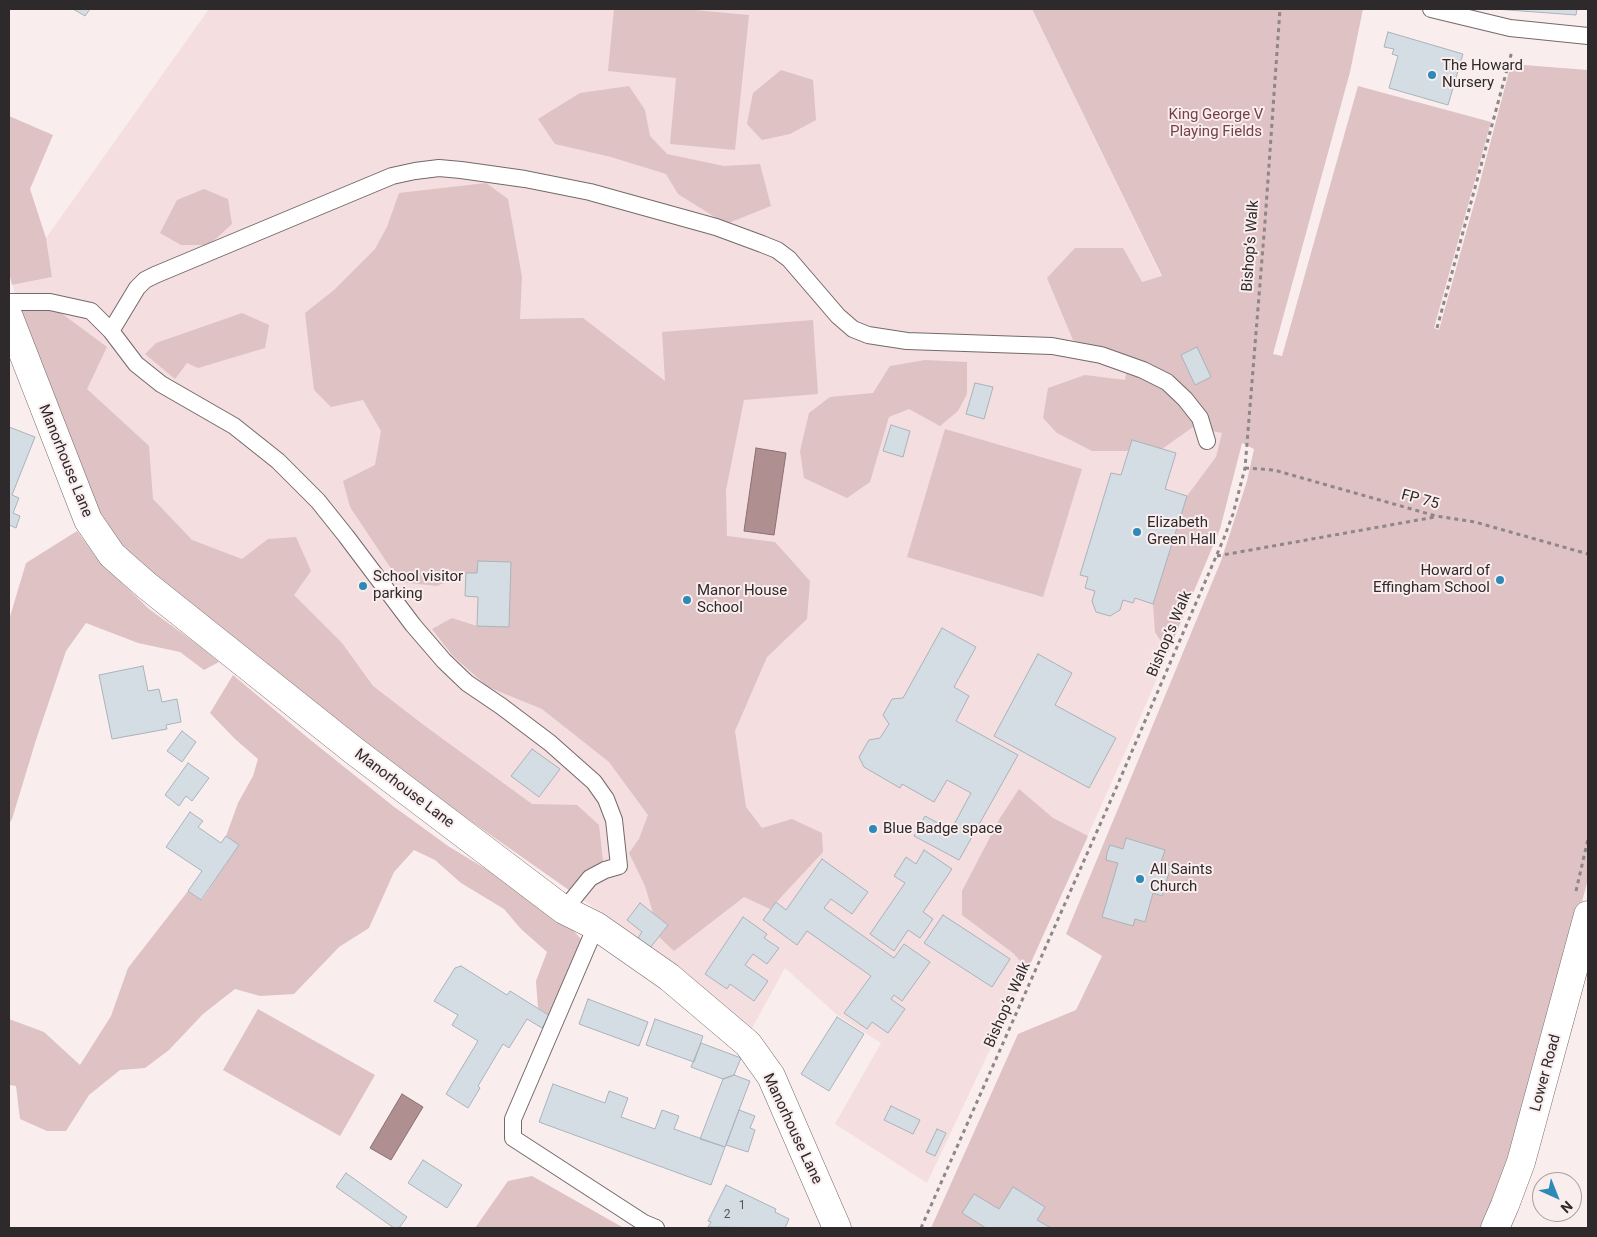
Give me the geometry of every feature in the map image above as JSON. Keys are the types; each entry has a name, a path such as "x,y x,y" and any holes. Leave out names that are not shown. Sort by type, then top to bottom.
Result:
{"street":[{"name":"Manorhouse Lane","path":"9,317 88,520 112,555 146,586 353,750 564,910 596,926 668,977 748,1044 770,1076 837,1228"},
{"name":"Lower Road","path":"1494,1228 1521,1162 1588,915"}],"lane":[{"path":"1431,9 1500,26 1588,36"},
{"path":"110,331 137,288 145,280 155,275 392,176 415,170 439,168 461,170 525,179 590,192 716,227 777,250 788,259 838,316 853,329 868,335 907,341 1052,346 1100,356 1143,370 1167,382 1185,399 1200,418 1207,441"},
{"path":"9,302 50,302 91,311 110,331 136,364 161,384 234,426 278,461 324,508 413,625 444,661 468,683 550,743 594,782 606,799 614,820 619,866 604,870 590,878 564,910"},
{"path":"596,926 513,1119 512,1138 644,1223 656,1228"}],"path":[{"name":"Bishop’s Walk","path":"921,1228 1114,793 1233,514 1245,468 1280,9"},
{"path":"1437,328 1518,29"},
{"name":"FP 75","path":"1245,468 1274,470 1436,516 1475,522 1588,554"},
{"path":"1216,556 1436,516"}],"shaded area":[{"name":"Manor House School","path":"209,9 1032,9 1242,443 1220,529 1185,614 1028,969 927,1183 835,1124 881,1043 836,1014 785,968 751,1030 690,977 648,951 607,917 387,762 262,662 19,310 13,285 52,277 46,238"},
{"path":"756,448 786,453 774,535 744,531"},
{"path":"402,1094 423,1107 391,1160 370,1148"}],"green space":[{"path":"614,9 683,9 749,15 735,150 670,144 676,78 608,71"},
{"name":"King George V Playing Fields","path":"1032,9 1363,9 1350,72 1273,354 1282,356 1358,86 1491,122 1434,328 1439,330 1511,64 1588,70 1588,879 1520,1138 1484,1228 931,1228 1018,1034 1076,1010 1102,956 1066,934 1221,561 1247,481 1254,449 1242,443 1220,529 1168,652 1155,632 1153,604 1187,496 1216,457 1222,433 1193,427 1162,449 1132,440 1128,451 1092,451 1057,433 1043,418 1048,388 1085,375 1125,380 1129,360 1073,340 1047,278 1075,248 1123,248 1142,282 1162,276","holes":["1197,348 1195,384 1181,355"]},
{"path":"781,70 813,80 816,120 790,134 762,140 747,124 753,93"},
{"path":"629,86 645,110 650,136 667,154 724,166 760,164 771,206 726,224 678,194 666,174 611,157 555,144 538,119 580,93"},
{"path":"9,116 53,135 30,189 46,238 52,277 12,285 9,272"},
{"path":"486,183 508,199 522,277 520,319 583,318 665,381 662,332 813,320 818,394 744,400 726,490 727,536 775,542 810,581 807,619 767,657 735,731 746,807 762,828 792,819 822,833 823,852 770,909 744,897 674,951 659,937 668,925 653,913 645,886 629,853 639,839 648,815 609,762 542,709 488,687 453,656 432,629 452,618 477,626 509,627 511,562 478,561 477,573 466,573 437,586 400,582 350,507 343,481 375,465 381,431 363,400 331,407 314,390 305,313 334,290 375,249 387,227 399,193"},
{"path":"204,189 228,199 232,224 209,245 181,245 160,233 177,200"},
{"path":"19,310 57,310 107,347 87,389 149,446 153,499 192,540 242,559 268,539 296,537 311,571 294,595 342,643 373,686 532,804 577,805 599,825 603,861 569,890 387,762 166,586 125,549 96,506"},
{"path":"242,313 269,325 265,348 198,368 187,363 175,379 145,354 156,343"},
{"path":"925,360 967,362 967,394 958,411 940,426 909,409 889,417 870,482 847,498 804,478 800,451 809,413 830,397 873,393 890,366"},
{"path":"945,429 1082,469 1043,597 907,557"},
{"path":"77,531 98,560 149,609 219,662 204,670 180,652 138,643 86,623 66,651 9,824 9,620 26,563"},
{"path":"233,675 393,806 448,846 517,888 566,923 583,941 550,1016 538,1008 536,981 547,952 521,929 504,909 461,883 435,860 414,850 394,872 369,928 339,947 294,994 260,996 235,989 203,1014 169,1050 145,1068 120,1070 89,1095 66,1131 47,1131 20,1119 16,1086 9,1085 9,1019 44,1032 80,1065 111,1016 128,968 188,891 202,900 238,846 226,836 238,803 253,776 258,759 210,713"},
{"path":"1019,789 1053,818 1088,836 1028,969 1013,953 962,915 962,891 1000,818"},
{"path":"258,1009 375,1075 340,1136 223,1070"},
{"path":"532,1176 622,1228 475,1228 508,1181"}],"building":[{"path":"73,9 90,9 85,16"},
{"path":"1495,9 1577,9 1576,15"},
{"path":"1388,32 1463,54 1448,105 1389,88 1398,56 1392,54 1394,49 1384,47"},
{"path":"1197,347 1211,377 1195,385 1181,355"},
{"path":"975,383 993,387 984,419 966,414"},
{"path":"891,425 910,431 903,457 883,451"},
{"path":"9,427 35,437 12,495 19,498 13,513 20,516 16,528 9,525"},
{"path":"1132,440 1176,453 1165,489 1187,496 1153,604 1135,598 1133,603 1123,600 1120,610 1110,616 1096,612 1092,601 1095,591 1085,588 1088,577 1080,575 1111,473 1121,475"},
{"path":"478,561 511,562 509,627 477,626 478,597 465,596 466,573 477,573"},
{"path":"942,628 976,647 954,687 969,696 956,721 1018,755 959,860 914,836 925,816 951,830 971,793 947,780 934,802 902,784 900,788 864,767 859,757 869,740 880,738 889,724 883,715 892,699 903,698"},
{"path":"1038,654 1072,673 1055,705 1116,738 1089,788 994,736"},
{"path":"143,666 148,691 159,689 162,702 177,699 181,722 166,725 167,729 112,739 99,675"},
{"path":"182,731 196,742 182,762 167,751"},
{"path":"532,749 560,769 539,797 511,776"},
{"path":"188,763 209,778 192,801 186,796 179,806 165,795"},
{"path":"190,812 203,821 198,827 221,843 226,836 239,845 201,900 188,891 202,871 166,847"},
{"name":"All Saints Church","path":"1126,838 1165,850 1161,862 1171,866 1162,896 1153,893 1145,922 1135,919 1133,926 1102,917 1118,863 1106,860 1107,853 1110,845 1123,849"},
{"path":"924,850 952,869 923,912 933,919 920,938 908,930 894,951 870,934 905,883 894,876 906,857 916,864"},
{"path":"822,859 868,892 852,914 831,899 824,908 894,958 904,944 930,962 902,1001 894,995 891,999 905,1009 888,1033 872,1022 867,1029 844,1013 871,976 807,931 797,945 763,920 776,902 786,910"},
{"path":"640,903 668,925 650,948 638,938 642,932 627,920"},
{"path":"943,915 1010,959 992,987 924,943"},
{"path":"743,917 767,934 764,938 779,948 767,964 753,954 745,965 768,981 754,1001 730,984 727,989 705,974"},
{"path":"461,966 507,995 510,991 550,1016 542,1028 527,1019 509,1048 503,1044 478,1086 480,1088 468,1108 446,1094 478,1041 452,1025 458,1015 434,1001 455,968"},
{"path":"588,999 648,1022 639,1046 579,1024"},
{"path":"837,1017 864,1034 829,1091 801,1074"},
{"path":"655,1019 703,1036 694,1062 646,1045"},
{"path":"701,1043 741,1058 734,1075 723,1079 691,1067"},
{"path":"734,1075 750,1081 725,1147 700,1139 723,1079"},
{"path":"553,1084 605,1103 609,1091 628,1098 621,1117 655,1129 662,1110 679,1116 674,1129 725,1147 711,1185 539,1122"},
{"path":"891,1106 920,1120 913,1134 884,1120"},
{"path":"739,1110 755,1116 750,1128 755,1130 748,1152 726,1145"},
{"path":"937,1129 946,1133 935,1156 926,1152"},
{"path":"423,1160 462,1185 447,1208 408,1183"},
{"path":"346,1173 407,1217 399,1228 394,1228 336,1187"},
{"path":"726,1185 776,1209 775,1212 789,1219 785,1228 708,1227 711,1222 708,1221"},
{"path":"1013,1187 1045,1207 1037,1220 1051,1228 986,1228 962,1213 974,1194 999,1209"}],"place":[{"name":"The Howard Nursery","path":"1432,75"},
{"name":"Elizabeth Green Hall","path":"1137,532"},
{"name":"Howard of Effingham School","path":"1500,580"},
{"name":"School visitor parking","path":"363,586"},
{"name":"Manor House School","path":"687,600"},
{"name":"Blue Badge space","path":"873,829"},
{"name":"All Saints Church","path":"1140,879"}]}
